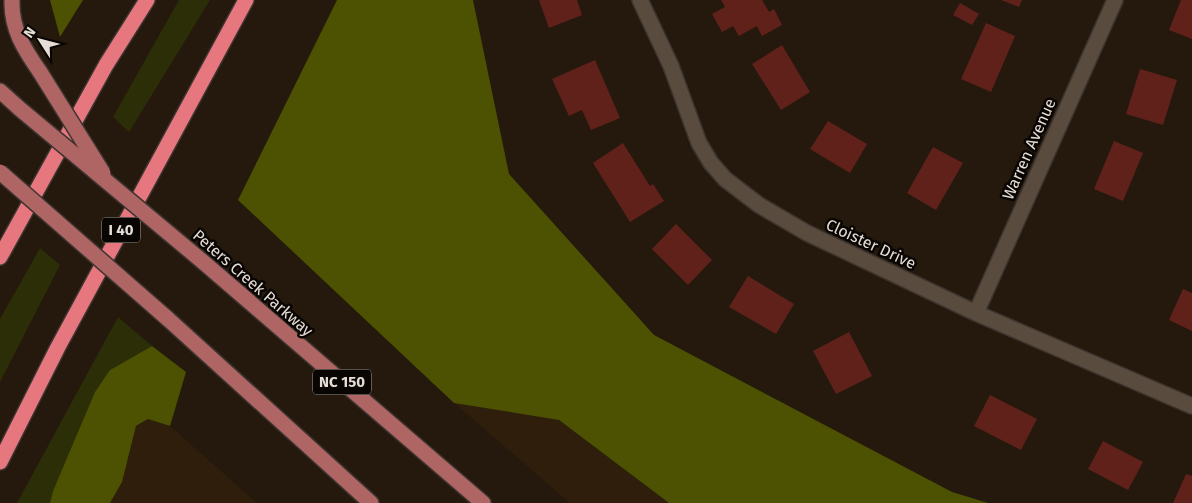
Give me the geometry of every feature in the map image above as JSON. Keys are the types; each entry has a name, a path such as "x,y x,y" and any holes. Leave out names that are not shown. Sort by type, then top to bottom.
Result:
{"highway":[{"path":"0,257 106,65 147,0"},
{"name":"I 40","path":"0,462 58,347 246,0"}],"main road":[{"path":"12,0 13,20 20,40 110,184"},
{"name":"Peters Creek Parkway","path":"0,91 202,261 482,503"},
{"path":"0,172 168,319 372,503"}],"street":[{"name":"Cloister Drive","path":"640,0 671,66 699,143 710,163 724,179 760,205 807,233 976,313 1192,406"},
{"name":"Warren Avenue","path":"976,313 1115,0"}],"shaded area":[{"path":"454,403 559,420 669,503 570,503"},
{"path":"148,419 170,426 257,503 110,503 122,482 136,427"}],"green space":[{"path":"50,0 83,0 60,37"},
{"path":"179,0 210,0 129,132 113,117"},
{"path":"337,0 473,0 509,174 654,335 952,492 988,503 669,503 559,420 454,403 238,200"},
{"path":"40,248 60,265 0,382 0,319"},
{"path":"118,317 152,346 110,370 53,491 50,503 17,503"},
{"path":"152,346 186,372 170,426 148,419 136,426 122,482 110,503 50,503 53,491 95,392 110,370"}],"building":[{"path":"539,0 577,0 582,15 549,28"},
{"path":"721,0 762,0 769,12 774,9 782,25 762,36 757,26 739,36 733,26 722,32 712,14 725,7"},
{"path":"1001,0 1022,0 1019,7"},
{"path":"1181,0 1192,0 1192,39 1169,30"},
{"path":"960,3 979,14 972,25 953,15"},
{"path":"986,23 1015,36 991,92 961,79"},
{"path":"782,45 810,92 781,110 752,64"},
{"path":"595,60 620,118 591,130 582,110 569,116 552,79"},
{"path":"1140,69 1177,80 1163,125 1126,114"},
{"path":"828,121 867,144 850,173 810,149"},
{"path":"1114,141 1143,153 1123,201 1094,189"},
{"path":"623,143 650,186 653,184 664,201 630,222 593,163"},
{"path":"933,147 963,163 936,210 907,193"},
{"path":"676,224 712,260 688,285 652,249"},
{"path":"748,276 794,304 776,334 729,307"},
{"path":"1183,289 1192,293 1192,331 1169,320"},
{"path":"849,332 872,376 836,394 813,351"},
{"path":"990,395 1037,419 1021,450 974,426"},
{"path":"1103,441 1143,462 1128,490 1088,469"},
{"path":"1186,474 1192,476 1192,503 1173,503"}]}
